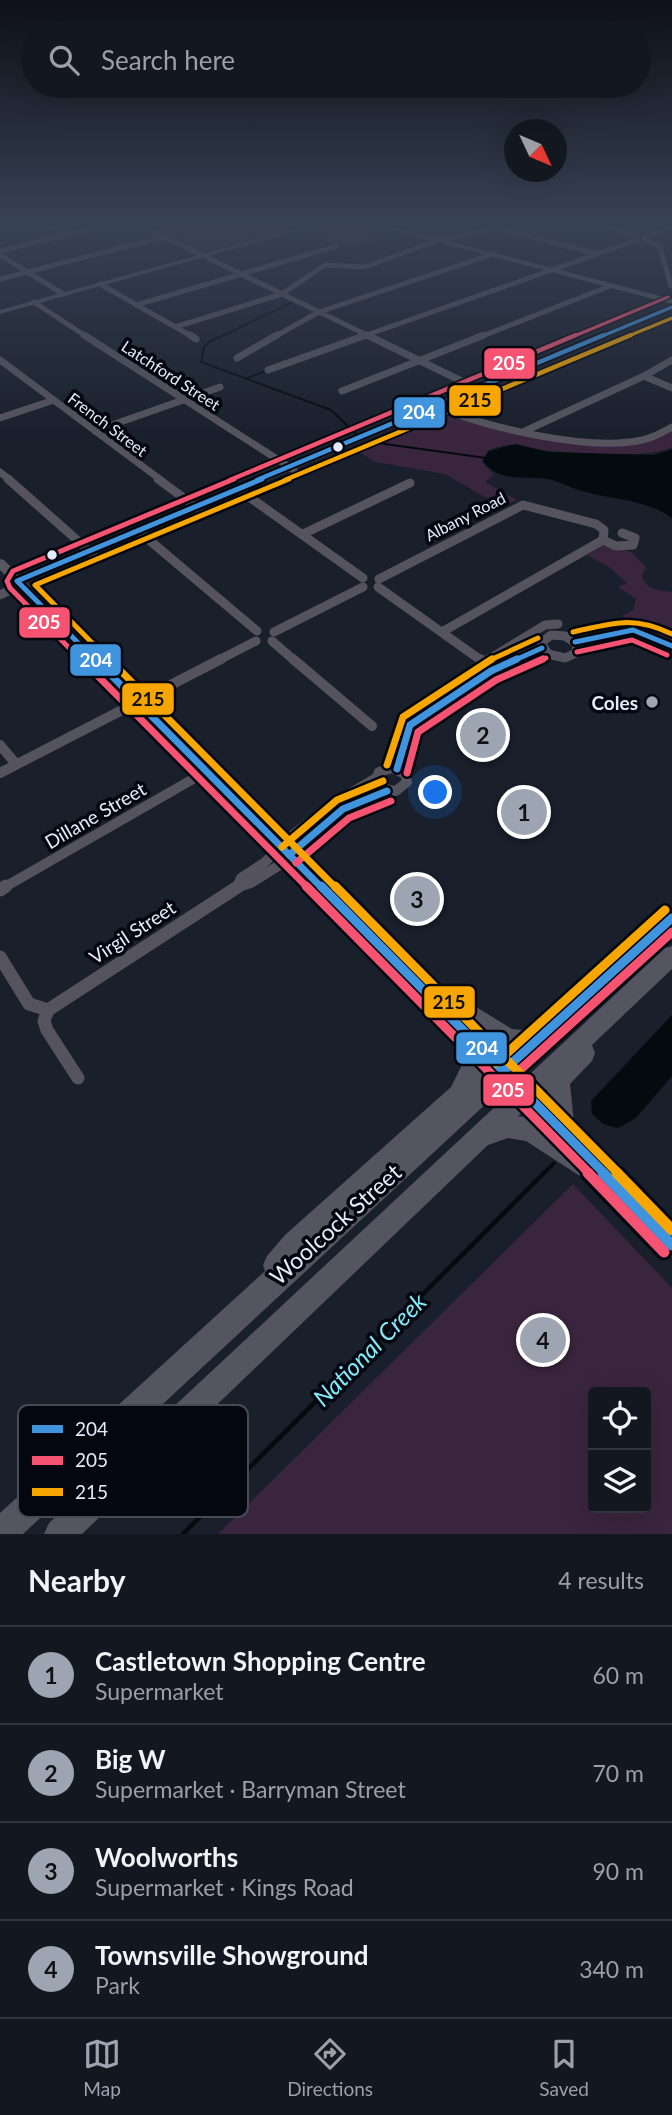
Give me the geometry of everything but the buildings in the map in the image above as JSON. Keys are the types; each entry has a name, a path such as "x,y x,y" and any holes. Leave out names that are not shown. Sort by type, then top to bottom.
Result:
{"main road":[{"path":"630,294 668,305"},
{"path":"633,294 668,305"},
{"path":"19,583 480,390 668,305"},
{"path":"91,552 142,534 198,508"},
{"path":"0,563 139,701 672,1245"},
{"name":"Woolcock Street","path":"139,1405 672,918"},
{"name":"Woolcock Street","path":"197,1405 672,956"},
{"path":"413,980 496,1033 515,1041 536,1042"},
{"path":"563,1132 558,1094 560,1078 596,1041 635,990"},
{"path":"226,1324 294,1244 460,1095 473,1069 471,1038"},
{"path":"481,1138 508,1126 530,1130 609,1180"},
{"name":"Woolcock Street","path":"0,1534 18,1517"},
{"name":"Woolcock Street","path":"60,1534 78,1517"}],"street":[{"path":"0,312 63,294"},
{"path":"117,294 196,339"},
{"path":"136,304 172,294"},
{"path":"175,327 282,294 480,390"},
{"path":"237,358 319,312 374,294"},
{"path":"268,370 484,294"},
{"path":"342,391 590,294"},
{"name":"Latchford Street","path":"34,302 181,400 292,469"},
{"name":"French Street","path":"0,360 198,508"},
{"path":"525,431 644,376 672,360"},
{"path":"644,376 672,388"},
{"path":"95,431 220,387"},
{"path":"0,418 54,400"},
{"path":"437,408 525,431 589,441 642,440 672,427"},
{"path":"0,472 91,552"},
{"path":"303,534 410,483"},
{"path":"240,490 303,534 363,582 378,583 484,662 545,625 558,624"},
{"name":"Albany Road","path":"378,583 523,505 596,524 604,537 616,546 633,545 635,538 622,533"},
{"path":"142,534 262,643 363,582"},
{"path":"442,632 604,537"},
{"path":"0,588 19,583"},
{"path":"0,595 19,583"},
{"path":"575,642 576,653 565,658 548,654 542,648 542,641 551,635 565,636 575,642 632,628 651,634 672,646"},
{"path":"0,773 257,636"},
{"path":"273,637 372,726"},
{"path":"397,769 405,751 403,739 410,725 496,670 526,653 542,648"},
{"path":"0,745 16,764"},
{"path":"397,769 405,774 407,782 397,790 387,790 343,809 285,851 336,802 376,778 383,770 397,769"},
{"name":"Dillane Street","path":"0,890 207,771"},
{"path":"376,778 387,790"},
{"name":"Virgil Street","path":"48,1010 237,887 248,885 285,851"},
{"path":"0,957 29,1003 48,1010 44,1021 47,1030 78,1078"}],"shaded area":[{"path":"435,413 457,415 535,435 584,442 632,442 672,431 672,447 648,453 614,454 551,451 513,445 497,447 487,451 482,462 494,475 485,482 517,500 502,507 445,474 375,462 353,448"},
{"path":"516,444 548,452 654,455 672,449 672,518 650,507 575,489 552,480 505,476 489,468 483,461 489,451"},
{"path":"604,545 631,552 646,567 642,576 647,584 672,592 672,641 622,616 633,610 636,599 618,587 627,583 609,567 587,555"},
{"path":"672,1015 672,1076 636,1118 618,1128 603,1124 592,1114 591,1101"},
{"path":"573,1184 672,1288 672,1534 218,1534 235,1517 248,1517 248,1504"}],"waterway":[{"path":"246,379 201,362 204,347 209,342 291,303"},
{"path":"246,379 268,370"},
{"path":"246,379 331,410 356,434"},
{"path":"371,442 486,458"},
{"name":"National Creek","path":"248,1469 554,1163"},
{"name":"National Creek","path":"183,1534 200,1517"}],"transit line":[{"name":"205","path":"664,1252 535,1117 10,588 7,581 13,571 668,297"},
{"name":"204","path":"672,307 17,581 543,1110 672,1245"},
{"name":"215","path":"672,318 35,585 550,1103 672,1230"},
{"name":"215","path":"573,632 634,621 672,634"},
{"name":"204","path":"575,642 633,630 672,646"},
{"name":"215","path":"387,765 403,717 486,662 538,638"},
{"name":"205","path":"577,652 632,640 667,655"},
{"name":"204","path":"397,769 410,725 491,671 542,648"},
{"name":"205","path":"407,773 418,732 496,680 546,658"},
{"name":"215","path":"282,847 337,800 383,781"},
{"name":"204","path":"289,855 343,809 387,791"},
{"name":"205","path":"296,863 349,818 391,801"},
{"name":"215","path":"496,1063 665,910"},
{"name":"204","path":"503,1071 672,918"},
{"name":"205","path":"510,1079 672,932"}],"place":[{"name":"Coles","path":"652,702"},
{"name":"Big W","path":"483,735"},
{"name":"Castletown Shopping Centre","path":"524,812"},
{"name":"Woolworths","path":"417,899"},
{"name":"Townsville Showground","path":"543,1340"}]}
